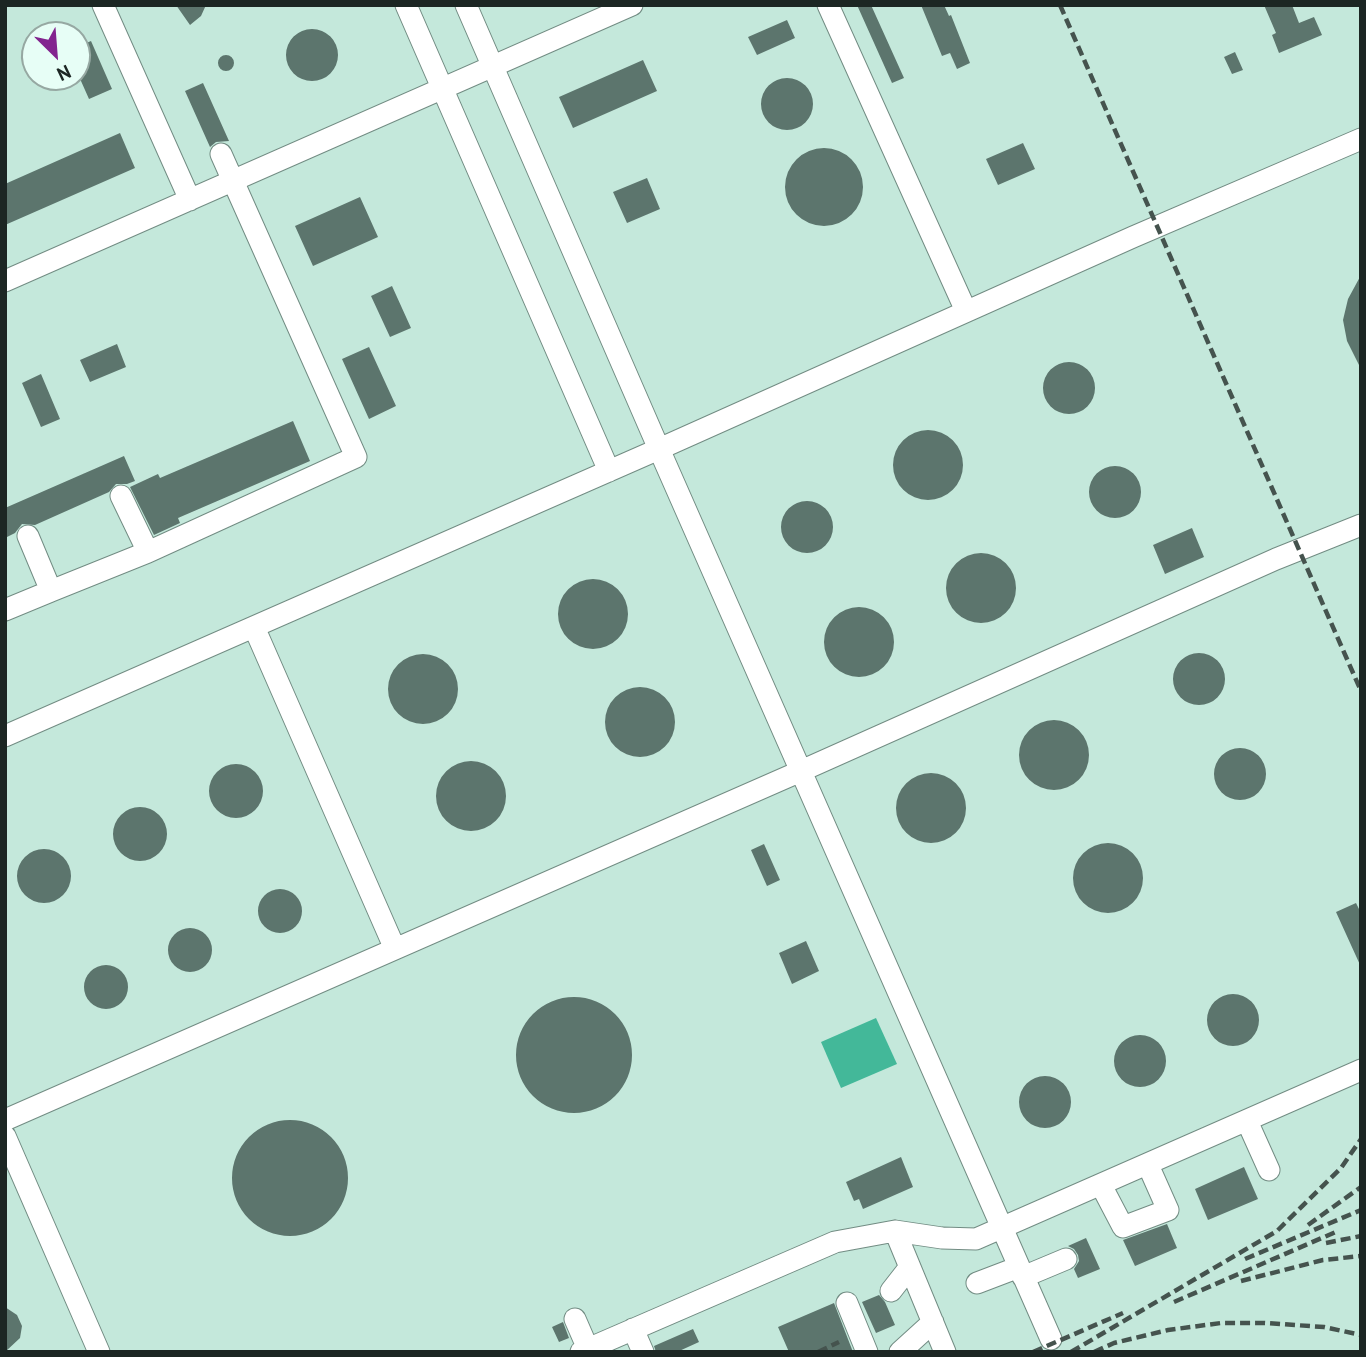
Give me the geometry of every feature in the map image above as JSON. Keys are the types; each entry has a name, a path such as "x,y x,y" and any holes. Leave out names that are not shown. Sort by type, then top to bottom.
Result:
{"lane":[{"path":"103,5 190,200"},
{"path":"406,5 609,471"},
{"path":"466,5 1051,1339"},
{"path":"5,281 632,5"},
{"path":"828,5 966,312"},
{"path":"5,736 1361,139"},
{"path":"5,610 148,552 356,457 221,154"},
{"path":"121,496 148,552"},
{"path":"5,1120 801,771 1276,559 1361,524"},
{"path":"27,536 51,591"},
{"path":"254,626 395,949"},
{"path":"575,1319 584,1350 835,1242 895,1231 942,1238 976,1239 1361,1070"},
{"path":"1247,1121 1269,1170"},
{"path":"5,1136 99,1352"},
{"path":"1101,1185 1123,1227 1168,1210 1148,1165"},
{"path":"895,1231 946,1352"},
{"path":"977,1283 1066,1259"},
{"path":"891,1291 909,1268"},
{"path":"847,1303 867,1352"},
{"path":"900,1352 933,1322"},
{"path":"633,1329 643,1352"}],"shaded area":[{"path":"5,5 1361,5 1361,1352 5,1352"},
{"path":"876,1018 897,1064 841,1088 821,1042"}],"building":[{"path":"176,5 206,5 201,16 190,25"},
{"path":"857,5 871,5 904,78 892,83"},
{"path":"921,5 944,5 949,16 951,15 970,63 957,69 950,53 942,56"},
{"path":"1264,5 1292,5 1299,23 1314,17 1322,35 1279,53 1272,35 1276,33"},
{"path":"787,20 795,38 757,55 748,37"},
{"path":"312,29 322,31 330,37 336,45 336,65 330,73 322,79 312,81 302,79 294,73 288,65 286,55 288,45 294,37 302,31"},
{"path":"91,41 112,89 89,99 85,91 91,91"},
{"path":"1235,52 1243,70 1232,74 1224,57"},
{"path":"226,55 232,57 232,69 226,71 220,69 218,63 220,57"},
{"path":"643,60 657,91 573,128 559,97"},
{"path":"787,78 797,80 805,86 811,94 811,114 805,122 797,128 787,130 777,128 769,122 763,114 761,104 763,94 769,86 777,80"},
{"path":"203,83 229,141 216,142 210,147 185,91"},
{"path":"120,133 135,168 5,225 5,184"},
{"path":"1023,143 1035,169 998,185 986,159"},
{"path":"824,148 839,151 851,160 860,172 863,187 860,202 851,214 839,223 824,226 809,223 797,214 788,202 785,187 788,172 797,160 809,151"},
{"path":"647,178 660,209 627,223 613,192"},
{"path":"360,197 378,237 313,266 295,226"},
{"path":"1361,275 1361,369 1347,341 1343,320 1348,299"},
{"path":"392,286 411,328 390,337 371,296"},
{"path":"117,344 126,367 90,382 80,360"},
{"path":"369,347 396,406 369,419 342,359"},
{"path":"1069,362 1079,364 1087,370 1093,378 1093,398 1087,406 1079,412 1069,414 1059,412 1051,406 1045,398 1043,388 1045,378 1051,370 1059,364"},
{"path":"41,374 60,419 41,427 22,383"},
{"path":"293,421 310,461 178,518 180,523 154,535 130,487 158,474 160,478"},
{"path":"928,430 953,440 963,465 953,490 928,500 903,490 893,465 903,440"},
{"path":"124,456 135,481 116,484 109,492 35,525 22,524 15,533 5,538 5,508"},
{"path":"1115,466 1125,468 1133,474 1139,482 1139,502 1133,510 1125,516 1115,518 1105,516 1097,510 1091,502 1089,492 1091,482 1097,474 1105,468"},
{"path":"807,501 817,503 825,509 831,517 831,537 825,545 817,551 807,553 797,551 789,545 783,537 781,527 783,517 789,509 797,503"},
{"path":"1192,528 1204,557 1165,574 1153,545"},
{"path":"981,553 1006,563 1016,588 1006,613 981,623 956,613 946,588 956,563"},
{"path":"593,579 618,589 628,614 618,639 593,649 568,639 558,614 568,589"},
{"path":"859,607 884,617 894,642 884,667 859,677 834,667 824,642 834,617"},
{"path":"1199,653 1209,655 1217,661 1223,669 1223,689 1217,697 1209,703 1199,705 1189,703 1181,697 1175,689 1173,679 1175,669 1181,661 1189,655"},
{"path":"423,654 448,664 458,689 448,714 423,724 398,714 388,689 398,664"},
{"path":"640,687 665,697 675,722 665,747 640,757 615,747 605,722 615,697"},
{"path":"1054,720 1079,730 1089,755 1079,780 1054,790 1029,780 1019,755 1029,730"},
{"path":"1240,748 1250,750 1258,756 1264,764 1264,784 1258,792 1250,798 1240,800 1230,798 1222,792 1216,784 1214,774 1216,764 1222,756 1230,750"},
{"path":"471,761 496,771 506,796 496,821 471,831 446,821 436,796 446,771"},
{"path":"236,764 255,772 263,791 255,810 236,818 217,810 209,791 217,772"},
{"path":"931,773 956,783 966,808 956,833 931,843 906,833 896,808 906,783"},
{"path":"140,807 159,815 167,834 159,853 140,861 121,853 113,834 121,815"},
{"path":"1108,843 1133,853 1143,878 1133,903 1108,913 1083,903 1073,878 1083,853"},
{"path":"764,844 780,880 767,886 751,850"},
{"path":"44,849 63,857 71,876 63,895 44,903 25,895 17,876 25,857"},
{"path":"280,889 289,890 296,895 301,902 301,920 296,927 289,932 280,933 271,932 264,927 259,920 258,911 259,902 264,895 271,890"},
{"path":"1356,903 1361,913 1361,967 1336,912"},
{"path":"190,928 199,929 206,934 211,941 211,959 206,966 199,971 190,972 181,971 174,966 169,959 168,950 169,941 174,934 181,929"},
{"path":"806,941 819,971 792,984 779,953"},
{"path":"106,965 115,966 122,971 127,978 127,996 122,1003 115,1008 106,1009 97,1008 90,1003 85,996 84,987 85,978 90,971 97,966"},
{"path":"1233,994 1243,996 1251,1002 1257,1010 1257,1030 1251,1038 1243,1044 1233,1046 1223,1044 1215,1038 1209,1030 1207,1020 1209,1010 1215,1002 1223,996"},
{"path":"574,997 596,1001 615,1014 628,1033 632,1055 628,1077 615,1096 596,1109 574,1113 552,1109 533,1096 520,1077 516,1055 520,1033 533,1014 552,1001"},
{"path":"1140,1035 1150,1037 1158,1043 1164,1051 1164,1071 1158,1079 1150,1085 1140,1087 1130,1085 1122,1079 1116,1071 1114,1061 1116,1051 1122,1043 1130,1037"},
{"path":"1045,1076 1055,1078 1063,1084 1069,1092 1069,1112 1063,1120 1055,1126 1045,1128 1035,1126 1027,1120 1021,1112 1019,1102 1021,1092 1027,1084 1035,1078"},
{"path":"290,1120 312,1124 331,1137 344,1156 348,1178 344,1200 331,1219 312,1232 290,1236 268,1232 249,1219 236,1200 232,1178 236,1156 249,1137 268,1124"},
{"path":"901,1157 913,1187 863,1209 859,1199 854,1201 846,1182"},
{"path":"1244,1167 1258,1199 1208,1220 1195,1189"},
{"path":"1167,1224 1177,1248 1135,1266 1123,1240"},
{"path":"1086,1238 1100,1269 1078,1278 1074,1269 1079,1261 1078,1255 1068,1246"},
{"path":"879,1295 895,1325 876,1333 862,1302"},
{"path":"834,1303 853,1352 789,1352 778,1327"},
{"path":"5,1307 17,1315 22,1326 20,1338 5,1352"},
{"path":"563,1322 569,1338 559,1342 552,1327"},
{"path":"693,1329 699,1342 677,1352 656,1352 654,1346"}],"railway":[{"path":"1060,5 1361,691"},
{"path":"1071,1352 1277,1231 1341,1168 1361,1139"},
{"path":"1308,1225 1361,1187"},
{"path":"1245,1259 1361,1210"},
{"path":"1174,1302 1338,1231"},
{"path":"1326,1243 1361,1236"},
{"path":"1241,1281 1323,1260 1361,1256"},
{"path":"1033,1352 1123,1313"},
{"path":"1094,1352 1114,1343 1168,1330 1221,1323 1324,1327 1361,1335"},
{"path":"818,1352 839,1342"}]}
